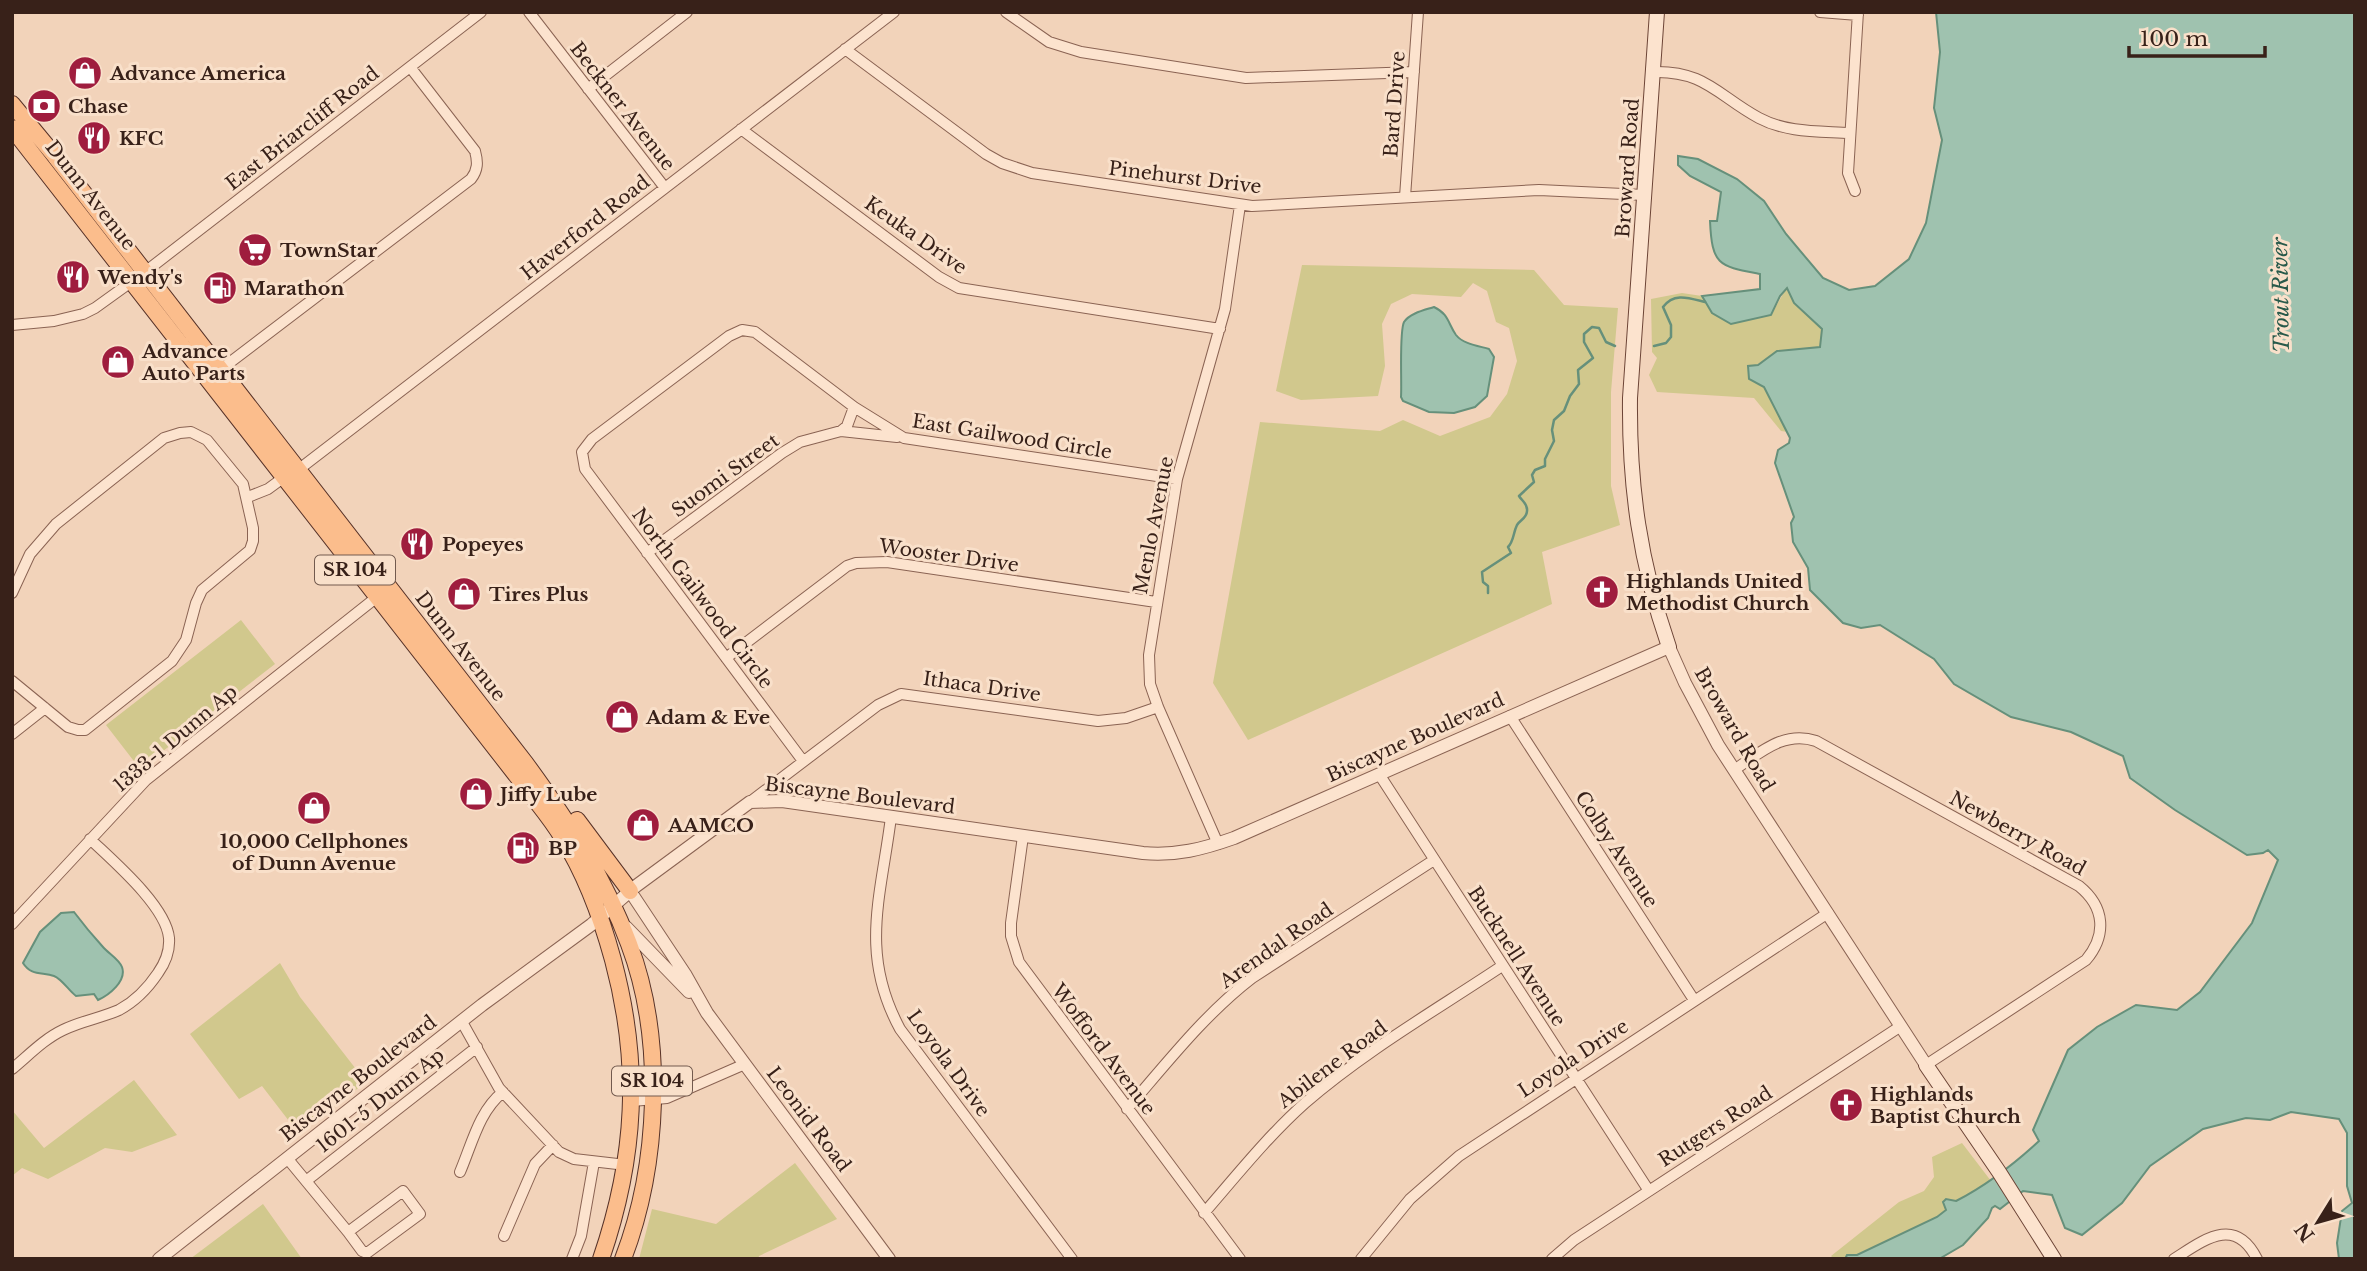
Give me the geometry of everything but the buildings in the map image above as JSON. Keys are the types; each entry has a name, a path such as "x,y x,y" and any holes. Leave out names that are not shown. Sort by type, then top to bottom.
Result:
{"main road":[{"name":"Broward Road","path":"1657,12 1630,398 1631,469 1643,558 1669,647"},
{"name":"Dunn Avenue","path":"12,104 509,741 576,835 607,911 628,1029 632,1101 626,1165 601,1259"},
{"name":"Dunn Avenue","path":"12,128 525,787 561,836 630,946 639,978 650,1049 652,1099 648,1158 623,1259"},
{"path":"267,456 276,458 291,471 298,470"},
{"path":"283,478 290,476 298,483 310,486"},
{"path":"377,597 385,598 401,612 409,613"},
{"path":"473,721 481,724 498,740 505,743 509,741"},
{"path":"526,764 540,775 630,891"},
{"name":"Broward Road","path":"1926,1065 2054,1259"},
{"path":"610,1232 629,1238"}],"street":[{"name":"East Briarcliff Road","path":"12,325 54,321 95,308 481,12"},
{"name":"Beckner Avenue","path":"529,12 665,188"},
{"path":"588,89 687,12"},
{"name":"Haverford Road","path":"298,470 894,12"},
{"path":"1006,12 1049,42 1083,53 1246,78 1413,72"},
{"name":"Bard Drive","path":"1405,197 1418,12"},
{"path":"1820,12 1858,14 1848,173 1855,191"},
{"name":"Pinehurst Drive","path":"845,49 986,154 1002,163 1032,173 1240,205 1539,190 1644,195"},
{"path":"220,370 475,173 478,159 475,151 410,67"},
{"path":"1653,72 1676,73 1706,82 1760,118 1777,126 1850,133"},
{"name":"Keuka Drive","path":"741,129 939,277 959,289 1220,329"},
{"name":"Menlo Avenue","path":"1218,844 1158,707 1148,671 1156,602 1177,479 1220,329 1240,205"},
{"name":"East Gailwood Circle","path":"582,452 592,439 729,335 741,330 755,332 854,407 904,438 1177,479"},
{"path":"841,431 847,426 854,407"},
{"path":"841,431 904,438"},
{"name":"Suomi Street","path":"647,553 782,453 800,442 841,431"},
{"path":"12,593 30,554 50,530 89,496 171,435 191,432 207,440 243,484 253,528 250,550 202,590 186,640 172,661 85,730 68,727 12,681"},
{"name":"North Gailwood Circle","path":"582,452 585,469 803,761"},
{"path":"247,497 268,489 283,478"},
{"name":"Wooster Drive","path":"726,657 856,562 887,562 1156,602"},
{"name":"1333-1 Dunn Ap","path":"12,924 146,780 377,597"},
{"name":"Biscayne Boulevard","path":"159,1259 630,891 750,802 782,801 1160,855 1191,852 1218,844 1669,647"},
{"name":"Broward Road","path":"1669,647 1703,719 1734,770 1926,1065"},
{"name":"Ithaca Drive","path":"750,802 877,705 901,694 1098,721 1126,718 1158,707"},
{"path":"12,734 44,708"},
{"name":"Colby Avenue","path":"1510,716 1694,1000"},
{"name":"Newberry Road","path":"1734,770 1779,741 1804,737 1816,741 2079,886 2092,899 2100,915 2100,933 2098,942 2086,960 1926,1065"},
{"name":"Bucknell Avenue","path":"1379,774 1649,1191"},
{"name":"Loyola Drive","path":"891,817 875,940 878,974 888,1004 901,1030 1072,1259"},
{"name":"Wofford Avenue","path":"1023,836 1011,936 1019,962 1240,1259"},
{"path":"12,1069 64,1029 120,1009 152,983 163,966 169,937 165,925 137,885 90,839"},
{"name":"Arendal Road","path":"1127,1109 1193,1034 1252,978 1434,860"},
{"name":"Leonid Road","path":"630,891 685,974 699,1001 889,1259"},
{"name":"Leonid Road","path":"607,911 699,1001"},
{"name":"Loyola Drive","path":"1361,1259 1393,1216 1434,1176 1482,1139 1828,914"},
{"name":"Abilene Road","path":"1204,1213 1271,1136 1306,1102 1360,1061 1502,967"},
{"path":"462,1022 493,1079 553,1145 568,1157 626,1165"},
{"name":"Rutgers Road","path":"1552,1259 1574,1240 1900,1026"},
{"name":"1601-5 Dunn Ap","path":"306,1181 477,1047"},
{"path":"632,1101 667,1098 745,1064"},
{"path":"460,1172 483,1115 503,1092"},
{"path":"504,1236 535,1164 553,1145"},
{"path":"287,1158 362,1251 367,1253 420,1214 403,1191 348,1232"},
{"path":"572,1259 581,1236 594,1162"},
{"path":"2174,1259 2209,1237 2228,1234 2246,1243 2257,1259"}],"shaded area":[{"path":"1302,265 1534,270 1564,305 1618,308 1611,392 1611,486 1620,525 1542,552 1552,604 1248,740 1213,683 1260,422 1380,431 1403,420 1440,436 1490,417 1507,394 1517,361 1509,328 1496,322 1487,291 1473,283 1461,297 1412,294 1391,304 1382,324 1385,366 1378,396 1301,400 1276,391"},
{"path":"1787,287 1794,303 1822,329 1820,347 1777,351 1757,365 1764,387 1788,432 1781,431 1754,398 1657,392 1649,375 1657,358 1652,352 1651,299 1682,293 1702,296 1712,313 1771,315"},
{"path":"241,620 275,664 140,769 106,725"},
{"path":"280,963 300,997 366,1082 299,1134 262,1086 239,1099 190,1034"},
{"path":"134,1080 177,1135 132,1152 105,1148 48,1179 22,1168 12,1176 12,1110 44,1148"},
{"path":"1962,1143 1991,1181 1956,1202 1943,1203 1946,1210 1937,1217 1856,1256 1834,1259 1831,1256 1899,1202 1924,1191 1934,1177 1932,1157"},
{"path":"795,1163 837,1219 759,1256 758,1259 639,1259 652,1209 716,1224"},
{"path":"263,1204 302,1259 190,1259"}],"water":[{"name":"Trout River","path":"1936,12 2355,12 2355,1259 2339,1259 2337,1243 2342,1211 2352,1203 2347,1186 2347,1133 2339,1119 2291,1112 2270,1120 2246,1118 2203,1129 2150,1166 2122,1203 2082,1235 2065,1228 2052,1195 2023,1191 2000,1209 1995,1206 1992,1208 1988,1218 1963,1245 1939,1259 1845,1259 1847,1255 1857,1255 1937,1217 1946,1210 1943,1202 1946,1199 1956,1201 1978,1188 2039,1141 2033,1130 2068,1050 2097,1027 2136,1005 2177,1010 2200,992 2252,923 2278,860 2268,850 2247,855 2175,810 2130,778 2123,756 2071,732 2011,717 1954,684 1934,659 1880,625 1861,628 1843,623 1810,590 1808,568 1793,542 1791,523 1794,517 1775,463 1778,450 1789,443 1790,438 1764,387 1749,379 1748,366 1758,365 1777,351 1820,347 1822,329 1794,303 1787,288 1771,315 1731,324 1712,313 1702,296 1760,289 1760,274 1735,269 1720,261 1713,247 1710,221 1717,221 1721,192 1690,176 1678,165 1678,156 1698,159 1737,179 1764,201 1786,234 1823,278 1849,290 1875,286 1909,259 1926,223 1942,140 1934,108 1940,52"},
{"path":"1434,307 1445,316 1459,338 1489,349 1494,357 1487,396 1475,407 1454,413 1429,412 1403,401 1401,397 1404,322 1414,314"},
{"path":"74,912 122,967 120,982 98,1000 94,994 76,996 57,978 33,972 23,963 40,932 61,913"}],"waterway":[{"path":"1654,346 1666,343 1671,337 1671,325 1663,307 1667,302 1682,297 1705,302"},
{"path":"1488,593 1482,572 1511,553 1508,547 1517,525 1527,513 1527,506 1519,496 1534,482 1532,475 1535,470 1545,466 1545,459 1554,441 1554,420 1564,411 1579,384 1578,370 1593,358 1584,342 1584,334 1592,327 1599,328 1606,342 1615,346"}],"place":[{"name":"Advance America","path":"85,73"},
{"name":"Chase","path":"44,106"},
{"name":"KFC","path":"94,138"},
{"name":"TownStar","path":"255,250"},
{"name":"Wendy's","path":"73,277"},
{"name":"Marathon","path":"220,288"},
{"name":"Advance Auto Parts","path":"118,362"},
{"name":"Popeyes","path":"417,544"},
{"name":"Highlands United Methodist Church","path":"1602,592"},
{"name":"Tires Plus","path":"464,594"},
{"name":"Adam & Eve","path":"622,717"},
{"name":"Jiffy Lube","path":"476,794"},
{"name":"10,000 Cellphones of Dunn Avenue","path":"314,808"},
{"name":"AAMCO","path":"643,825"},
{"name":"BP","path":"523,848"},
{"name":"Highlands Baptist Church","path":"1846,1105"}]}
